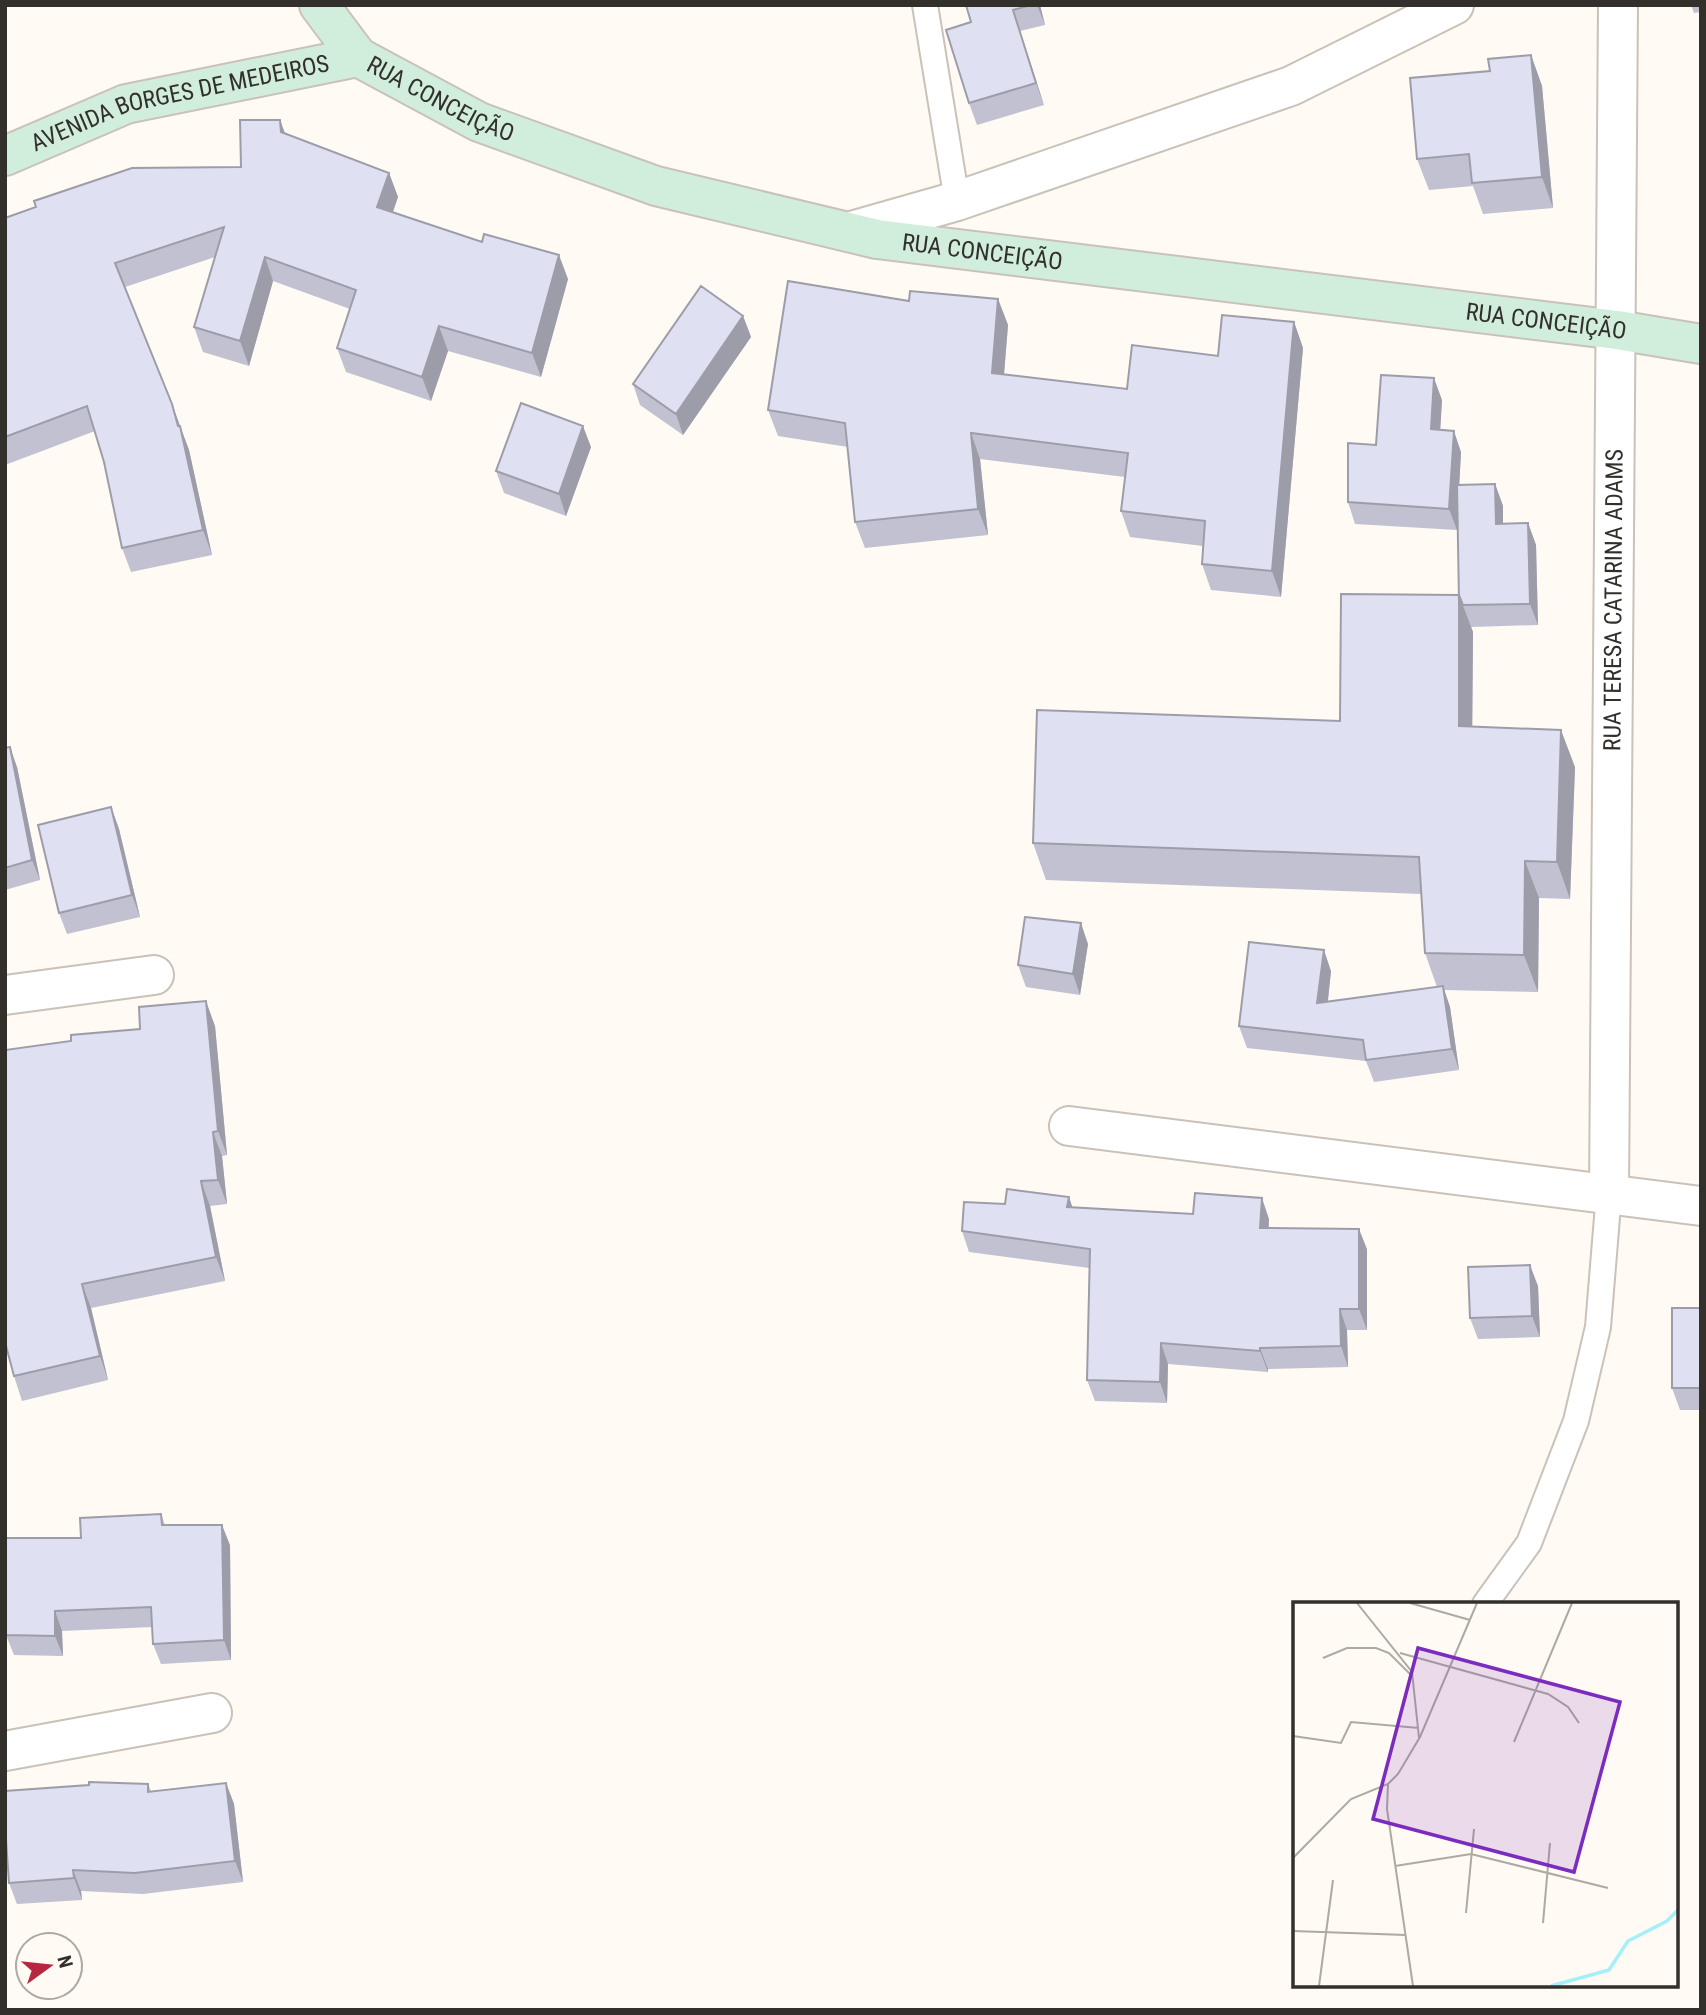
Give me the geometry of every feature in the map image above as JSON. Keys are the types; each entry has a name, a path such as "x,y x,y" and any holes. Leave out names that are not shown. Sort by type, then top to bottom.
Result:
{"main road":[{"name":"RUA CONCEIÇÃO","path":"319,5 358,57 479,122 656,186 877,239 1617,331 1701,344"},
{"name":"AVENIDA BORGES DE MEDEIROS","path":"5,156 125,104 358,57"}],"street":[{"path":"848,232 957,201 1291,86 1422,14 1454,5"},
{"name":"RUA TERESA CATARINA ADAMS","path":"1609,1194 1618,5"},
{"path":"5,995 154,975"},
{"path":"1069,1126 1701,1206"},
{"path":"5,1751 212,1713"}],"lane":[{"path":"925,5 957,201"},
{"path":"1486,1602 1529,1543 1576,1421 1598,1327 1609,1194"}],"building":[{"path":"966,5 1031,5 1013,10 1036,83 969,103 946,30 971,22"},
{"path":"1531,55 1542,177 1472,183 1469,154 1417,159 1410,78 1490,71 1488,59"},
{"path":"240,120 280,120 281,132 389,173 377,207 482,242 484,234 559,255 532,353 439,326 422,377 337,348 356,290 265,257 240,341 194,327 224,227 115,263 180,426 203,530 122,548 104,462 87,406 5,437 5,218 36,207 34,201 132,168 241,167"},
{"path":"788,281 909,301 910,291 998,299 992,373 1127,389 1132,345 1218,356 1222,315 1294,322 1272,571 1202,564 1205,521 1121,511 1128,453 971,433 978,509 855,522 845,423 768,410"},
{"path":"701,286 743,316 676,414 633,384"},
{"path":"1381,375 1434,378 1431,429 1454,431 1449,509 1348,502 1348,443 1376,445"},
{"path":"521,403 583,426 559,494 496,471"},
{"path":"1495,484 1496,524 1528,523 1530,604 1463,605 1459,595 1459,602 1457,485"},
{"path":"1341,594 1459,595 1459,726 1561,730 1557,862 1525,861 1524,955 1425,953 1419,857 1033,843 1037,710 1340,721"},
{"path":"10,747 32,860 5,868 5,748"},
{"path":"111,807 132,895 59,913 38,825"},
{"path":"1025,917 1081,923 1073,974 1018,965"},
{"path":"1249,942 1324,950 1317,1003 1443,986 1452,1049 1366,1060 1363,1040 1239,1026"},
{"path":"206,1001 218,1131 213,1132 218,1180 201,1181 216,1257 82,1284 100,1356 14,1376 5,1342 5,1050 71,1041 71,1035 140,1029 139,1007"},
{"path":"1007,1189 1069,1197 1067,1207 1193,1214 1195,1193 1262,1198 1260,1228 1359,1229 1359,1309 1340,1309 1341,1346 1260,1348 1260,1351 1161,1343 1160,1382 1087,1380 1090,1249 962,1231 964,1202 1005,1204"},
{"path":"1530,1265 1532,1316 1470,1318 1468,1267"},
{"path":"1672,1308 1701,1308 1701,1388 1672,1388"},
{"path":"161,1514 162,1525 222,1525 224,1640 153,1644 151,1607 55,1611 55,1636 6,1635 6,1538 81,1538 80,1518"},
{"path":"89,1782 148,1784 148,1792 226,1783 235,1861 135,1873 73,1870 74,1878 9,1883 5,1791 89,1785"}]}
